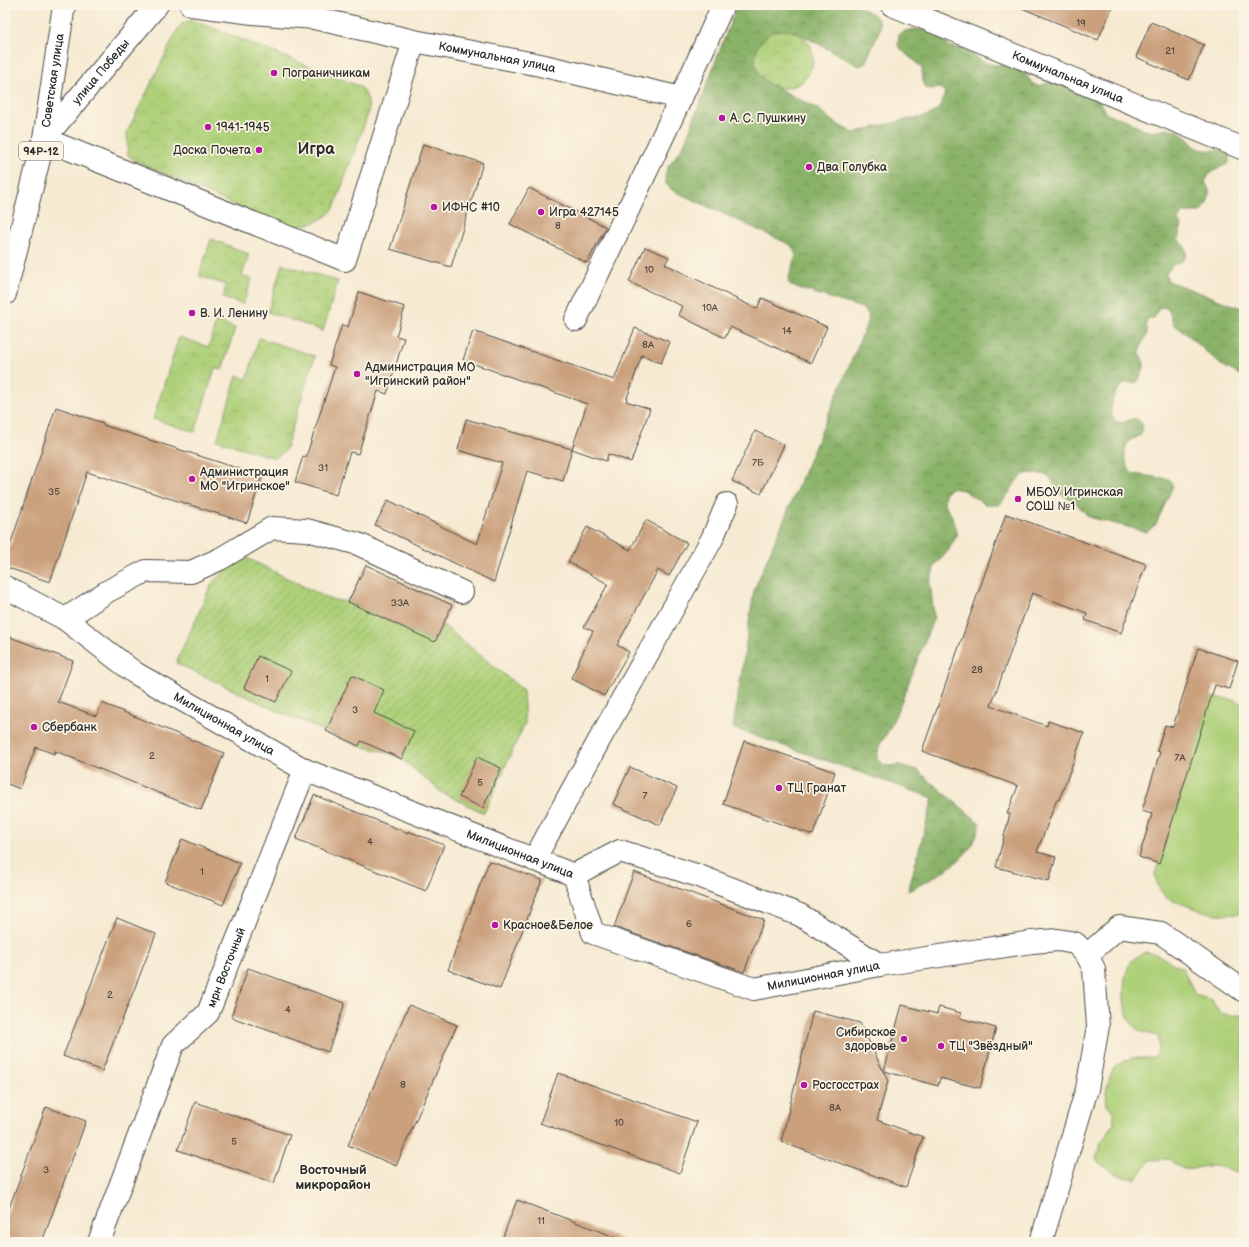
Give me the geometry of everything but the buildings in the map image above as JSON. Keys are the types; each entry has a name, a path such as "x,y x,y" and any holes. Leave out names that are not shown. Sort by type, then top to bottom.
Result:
{"street":[{"name":"Советская улица","path":"5,294 44,139 64,5"},
{"name":"улица Победы","path":"44,139 157,5"},
{"name":"Коммунальная улица","path":"191,5 253,13 316,12 414,41 540,65 681,98"},
{"path":"576,320 681,98 723,5"},
{"name":"Коммунальная улица","path":"892,5 1244,149"},
{"path":"44,139 345,260 414,41"},
{"path":"534,860 712,539 728,504"},
{"path":"65,619 108,591 146,571 191,572 220,559 272,528 308,530 358,544 462,592"},
{"name":"Милиционная улица","path":"5,587 65,619 135,673 305,770 534,860 574,874 593,933 754,989 880,965 1058,940 1075,943 1086,955"},
{"name":"мрн Восточный","path":"99,1242 173,1045 208,1014 305,770"},
{"path":"574,874 620,851 699,876 800,915 880,965"},
{"path":"1041,1242 1088,1089 1098,1026 1094,969 1086,955 1119,927 1161,933 1244,991"}],"green space":[{"path":"737,5 855,5 873,14 879,21 880,29 865,64 859,66 802,35 792,33 768,83 818,109 832,121 853,133 904,120 928,116 941,107 945,92 940,88 926,88 923,82 922,68 898,46 899,34 913,29 920,29 939,36 950,47 966,50 972,53 985,63 994,65 1015,65 1024,72 1034,84 1038,86 1050,81 1097,97 1106,114 1124,119 1142,129 1149,131 1169,129 1178,130 1194,146 1200,149 1219,150 1226,152 1229,155 1229,163 1210,174 1206,180 1209,190 1209,197 1201,212 1182,212 1178,221 1182,225 1178,239 1185,247 1186,255 1182,261 1172,265 1166,274 1168,281 1244,309 1244,377 1221,365 1181,329 1174,325 1168,308 1159,307 1154,318 1148,318 1146,322 1147,333 1140,352 1144,364 1140,377 1135,384 1126,383 1119,388 1111,408 1113,418 1117,422 1122,423 1134,418 1139,420 1143,426 1141,435 1129,441 1125,449 1126,462 1132,474 1169,479 1173,486 1156,524 1147,532 1089,517 1073,500 1060,494 1049,476 1037,474 1029,473 1018,479 999,505 986,505 963,490 951,488 945,494 944,505 952,516 957,535 948,551 935,565 930,583 934,617 902,700 889,730 879,746 877,758 884,766 900,765 917,770 981,824 973,844 960,859 944,872 908,891 933,798 733,728 754,590 869,316 862,308 791,286 788,281 796,255 791,245 672,190 666,184 665,176 668,167 684,145"},
{"path":"192,20 359,86 366,95 368,102 368,114 334,208 324,218 305,225 284,227 135,161 128,155 127,132 177,31 183,23"},
{"path":"778,30 790,30 805,38 813,53 813,65 805,80 790,88 778,88 763,80 755,65 755,53 763,38"},
{"path":"211,239 249,254 242,276 252,279 243,304 223,298 226,285 199,276"},
{"path":"282,264 338,281 323,331 268,312"},
{"path":"216,321 235,328 222,370 215,368 195,432 153,419 179,337 209,347"},
{"path":"259,338 315,356 285,451 274,458 217,440 237,376 247,379"},
{"path":"241,555 329,599 348,602 435,642 443,625 523,690 525,723 484,813 441,792 402,759 382,751 359,746 280,712 176,663 212,583"},
{"path":"1211,697 1234,700 1244,705 1244,911 1226,915 1206,912 1168,899 1159,888 1155,874"},
{"path":"1145,952 1158,955 1183,969 1195,995 1212,1000 1218,1010 1222,1013 1229,1015 1244,1015 1244,1175 1217,1166 1206,1166 1191,1169 1181,1168 1169,1159 1150,1160 1137,1178 1131,1178 1120,1176 1096,1160 1100,1144 1114,1124 1113,1112 1107,1105 1106,1091 1110,1076 1115,1066 1131,1058 1154,1058 1158,1052 1158,1036 1140,1031 1132,1024 1128,1017 1124,999 1126,972 1129,965 1134,959"}],"place":[{"name":"Пограничникам","path":"274,73"},
{"name":"А. С. Пушкину","path":"722,118"},
{"name":"1941-1945","path":"208,127"},
{"name":"Доска Почета","path":"259,150"},
{"name":"Два Голубка","path":"809,167"},
{"name":"ИФНС #10","path":"434,207"},
{"name":"Игра 427145","path":"541,212"},
{"name":"В. И. Ленину","path":"192,313"},
{"name":"Администрация МО \"Игринский район\"","path":"357,374"},
{"name":"Администрация МО \"Игринское\"","path":"192,479"},
{"name":"МБОУ Игринская СОШ №1","path":"1018,499"},
{"name":"Сбербанк","path":"34,727"},
{"name":"ТЦ Гранат","path":"779,788"},
{"name":"Красное&Белое","path":"495,925"},
{"name":"Сибирское здоровье","path":"904,1039"},
{"name":"ТЦ \"Звёздный\"","path":"941,1046"},
{"name":"Росгосстрах","path":"804,1085"}],"district":[{"name":"Игра","path":"316,149"},
{"name":"Восточный микрорайон","path":"333,1178"}]}
